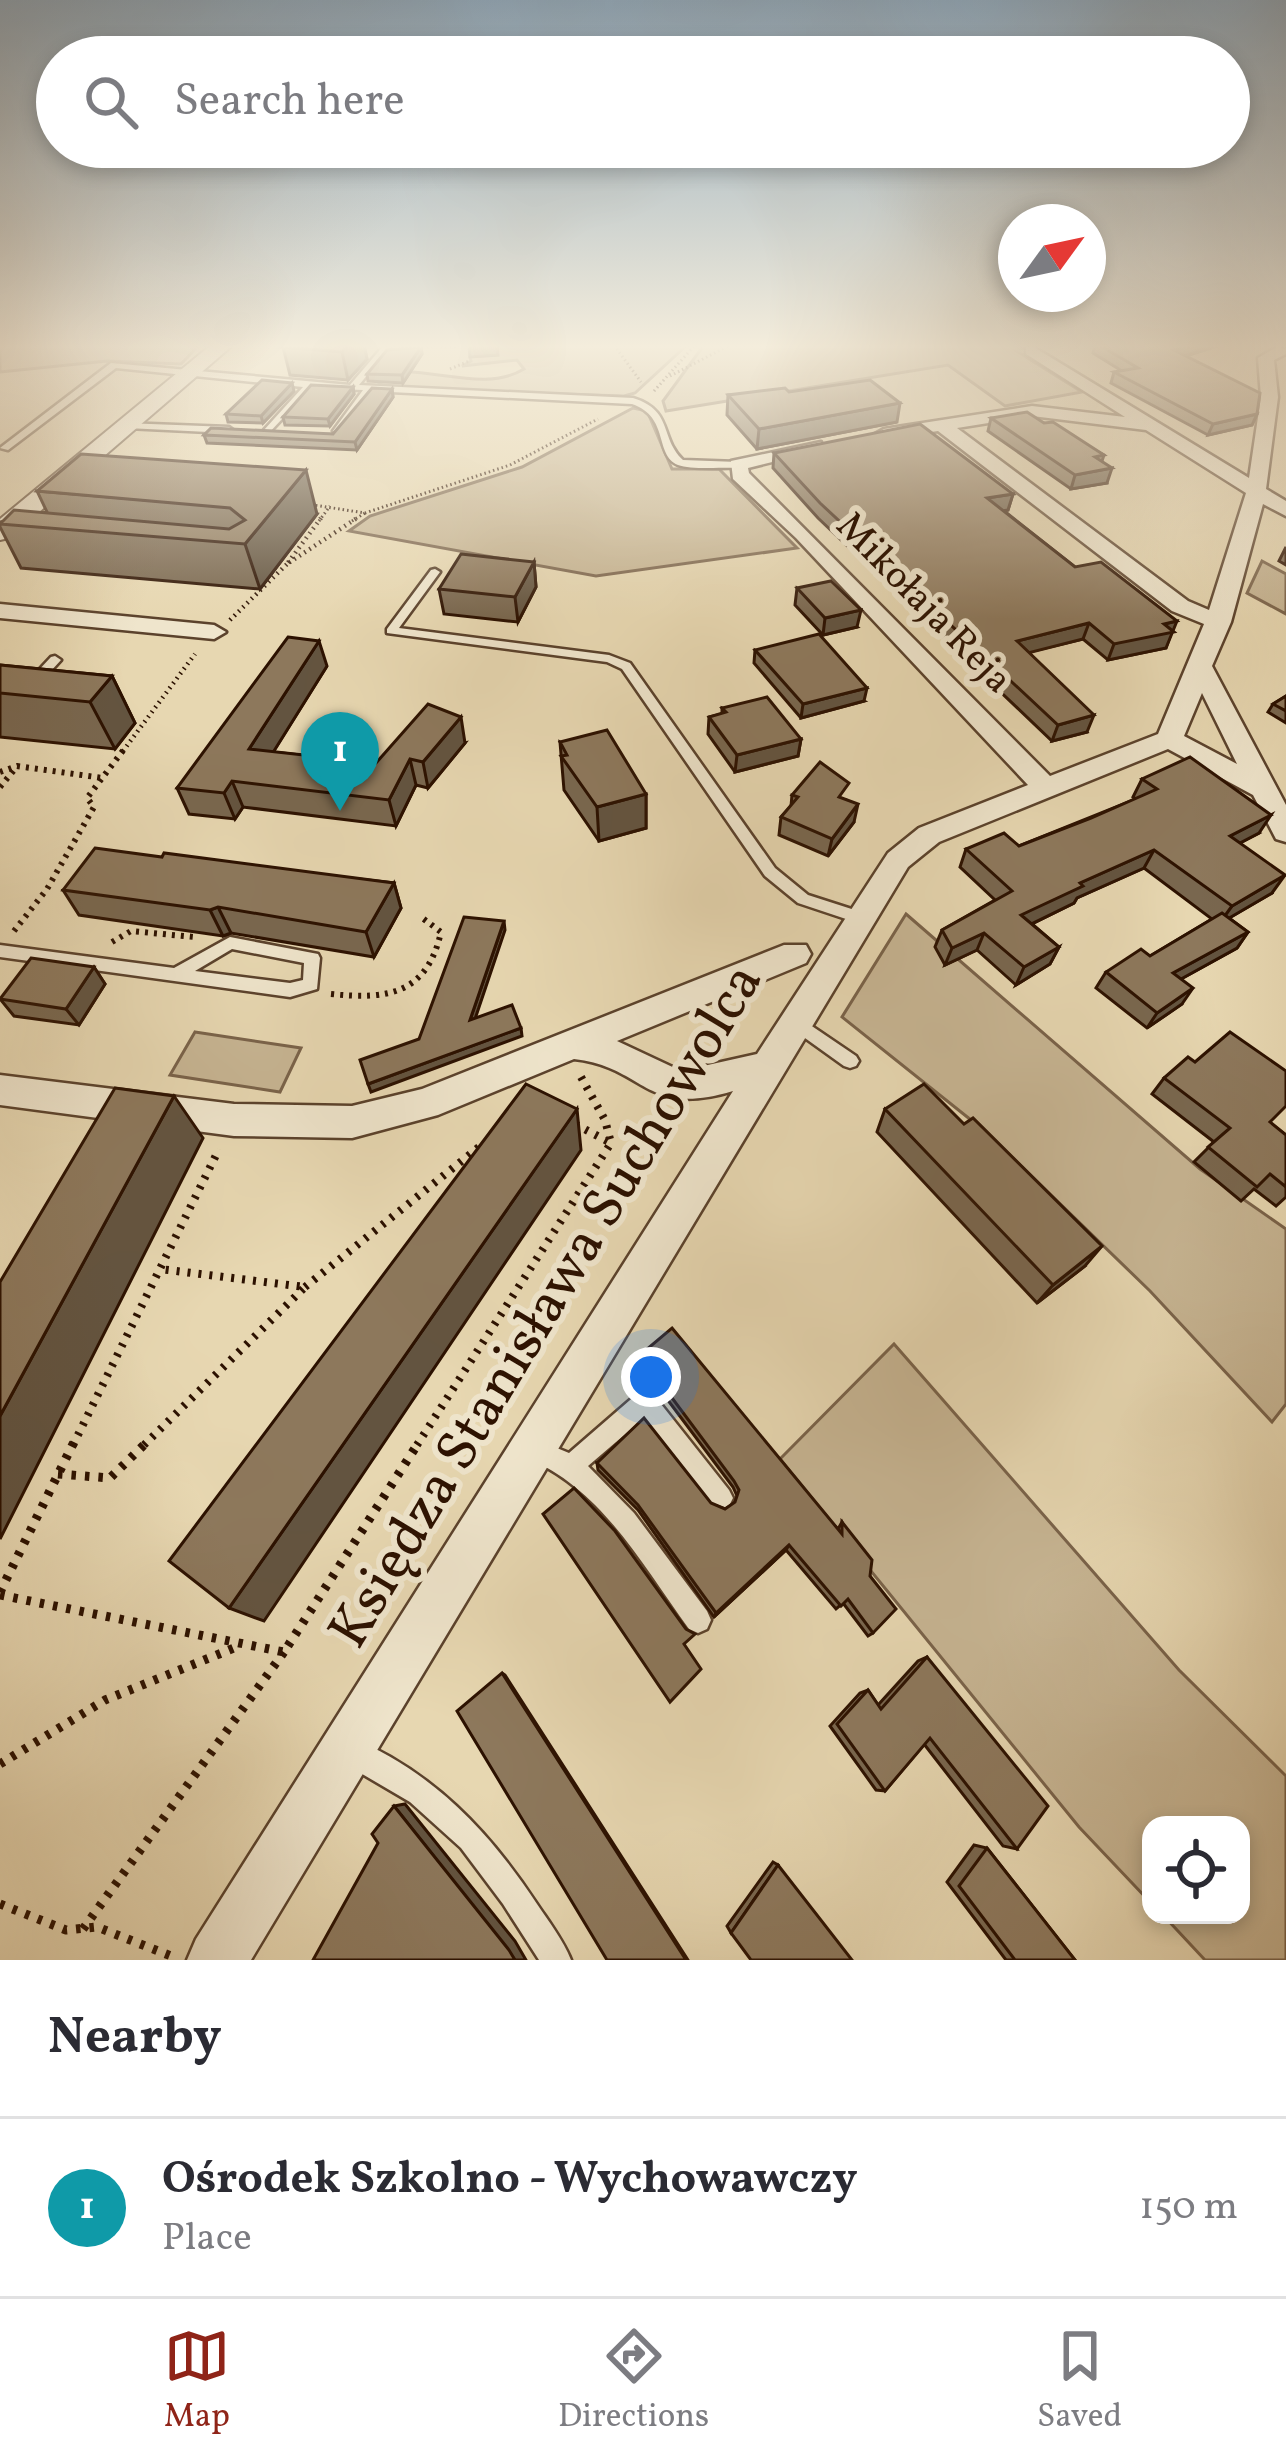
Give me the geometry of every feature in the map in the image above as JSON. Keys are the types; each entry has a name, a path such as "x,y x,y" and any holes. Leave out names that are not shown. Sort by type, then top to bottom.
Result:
{"street":[{"path":"6,538 115,436"},
{"path":"957,436 1180,605 1219,622"},
{"path":"1168,436 1286,510"},
{"name":"Mikołaja Reja","path":"826,445 738,465 740,475 803,534 1045,788"},
{"path":"1045,788 1169,739 1202,669 1255,491 1276,448"},
{"path":"0,611 214,632"},
{"path":"1202,669 1274,795 1286,832"},
{"path":"1169,739 1274,795"},
{"name":"Księdza Stanisława Suchowolca","path":"194,1958 350,1751 553,1458 664,1232 898,860 929,835 1045,788"},
{"path":"573,1055 795,954"},
{"path":"0,1090 234,1120 352,1122 596,1047 678,1088 772,1064"}],"lane":[{"path":"4,448 19,436"},
{"path":"669,436 673,458 681,463 738,465"},
{"path":"435,572 392,631 609,659 626,666 770,872 803,899 858,917"},
{"path":"0,692 24,693 55,660"},
{"path":"0,951 175,975 304,989 315,972 312,958 230,943 175,975"},
{"path":"797,1023 850,1060"},
{"path":"698,1620 586,1477 553,1458 645,1402 721,1498"},
{"path":"350,1751 428,1796 489,1854 556,1960"}],"path":[{"path":"12,934 46,889 94,807 87,798 214,632 244,609 279,568 365,513 510,465 564,436"},
{"path":"297,503 365,513"},
{"path":"287,564 330,506"},
{"path":"262,566 279,568"},
{"path":"0,772 17,766 103,778"},
{"path":"0,788 17,766"},
{"path":"304,989 366,999 405,992 425,976 439,951 441,932 421,917"},
{"path":"77,962 130,932 194,938"},
{"path":"83,1929 284,1652 611,1143 605,1120 573,1055"},
{"path":"553,1113 611,1143"},
{"path":"234,1120 0,1594 284,1652"},
{"path":"58,1474 110,1478 304,1287 499,1131"},
{"path":"160,1269 304,1287"},
{"path":"0,1764 105,1700 243,1644"},
{"path":"0,1904 66,1930 97,1928 194,1958"}],"shaded area":[{"path":"579,436 658,436 672,469 719,469 797,548 596,576 349,531 370,516 522,467"},
{"path":"1262,561 1286,574 1286,614 1247,593"},
{"path":"906,914 1200,1169 1286,1229 1286,1404 1272,1422 1150,1291 986,1132 842,1017"},
{"path":"195,1032 301,1048 280,1092 170,1075"},
{"path":"894,1344 1179,1670 1286,1776 1286,1960 1205,1960 1171,1924 1250,1924 1250,1816 1142,1816 1142,1894 1079,1827 780,1459"}],"building":[{"path":"236,436 359,436 355,442"},
{"path":"857,436 937,436 1013,494 987,498 1075,567 1101,562 1177,621 1164,624 1174,632 1114,644 1089,623 1017,641 1094,715 1058,725 820,503 774,453"},
{"path":"1018,436 1075,436 1104,455 1095,457 1112,468 1075,475"},
{"path":"81,454 306,470 245,544 0,524 14,510 229,529 245,520 230,508 37,491"},
{"path":"461,554 534,562 515,597 439,589"},
{"path":"831,581 861,610 825,618 797,588"},
{"path":"819,634 867,688 803,704 755,650"},
{"path":"288,637 319,641 249,749 376,763 428,704 461,717 423,762 410,759 389,800 232,781 224,793 177,788"},
{"path":"0,665 112,676 90,702 0,693"},
{"path":"1286,696 1286,711 1273,704"},
{"path":"767,697 801,739 737,755 709,717 726,712 722,708"},
{"path":"607,730 646,794 597,807 561,756 567,755 560,742"},
{"path":"1190,757 1271,815 1230,836 1285,875 1232,906 1154,850 1021,915 1059,947 1024,967 984,933 952,948 942,930 1012,891 966,849 1004,833 1019,846 1091,818 1157,789 1142,779"},
{"path":"820,762 849,783 839,797 858,804 832,839 781,817 798,797 792,795"},
{"path":"95,848 394,883 366,932 218,907 210,910 63,890"},
{"path":"1222,913 1248,932 1173,973 1193,988 1157,1013 1106,972 1141,949 1150,956"},
{"path":"464,917 504,921 470,1020 512,1005 521,1028 368,1084 360,1060 419,1039"},
{"path":"31,958 94,967 66,1009 0,999"},
{"path":"1230,1032 1286,1071 1286,1106 1270,1122 1286,1135 1286,1187 1270,1174 1257,1187 1208,1147 1230,1128 1164,1078 1188,1057 1195,1062"},
{"path":"526,1084 577,1109 229,1608 169,1561"},
{"path":"924,1084 964,1124 973,1118 1102,1246 1053,1285 885,1109"},
{"path":"115,1088 174,1096 0,1416 0,1282"},
{"path":"672,1328 842,1534 842,1522 872,1560 870,1576 896,1609 873,1633 848,1599 841,1606 789,1545 716,1613 638,1505 597,1463 644,1418 711,1503 725,1509 735,1502 739,1490 734,1481 640,1355"},
{"path":"574,1488 615,1531 686,1629 695,1634 684,1644 701,1669 670,1702 543,1514"},
{"path":"927,1657 1048,1806 1017,1849 930,1738 885,1791 837,1724 868,1690 881,1709"},
{"path":"502,1673 686,1960 607,1960 457,1711"},
{"path":"394,1806 515,1960 313,1960 378,1843 372,1834"},
{"path":"987,1848 1075,1960 1015,1960 959,1886"},
{"path":"778,1865 852,1960 751,1960 731,1933"}],"place":[{"name":"Ośrodek Szkolno - Wychowawczy","path":"340,811"}]}
